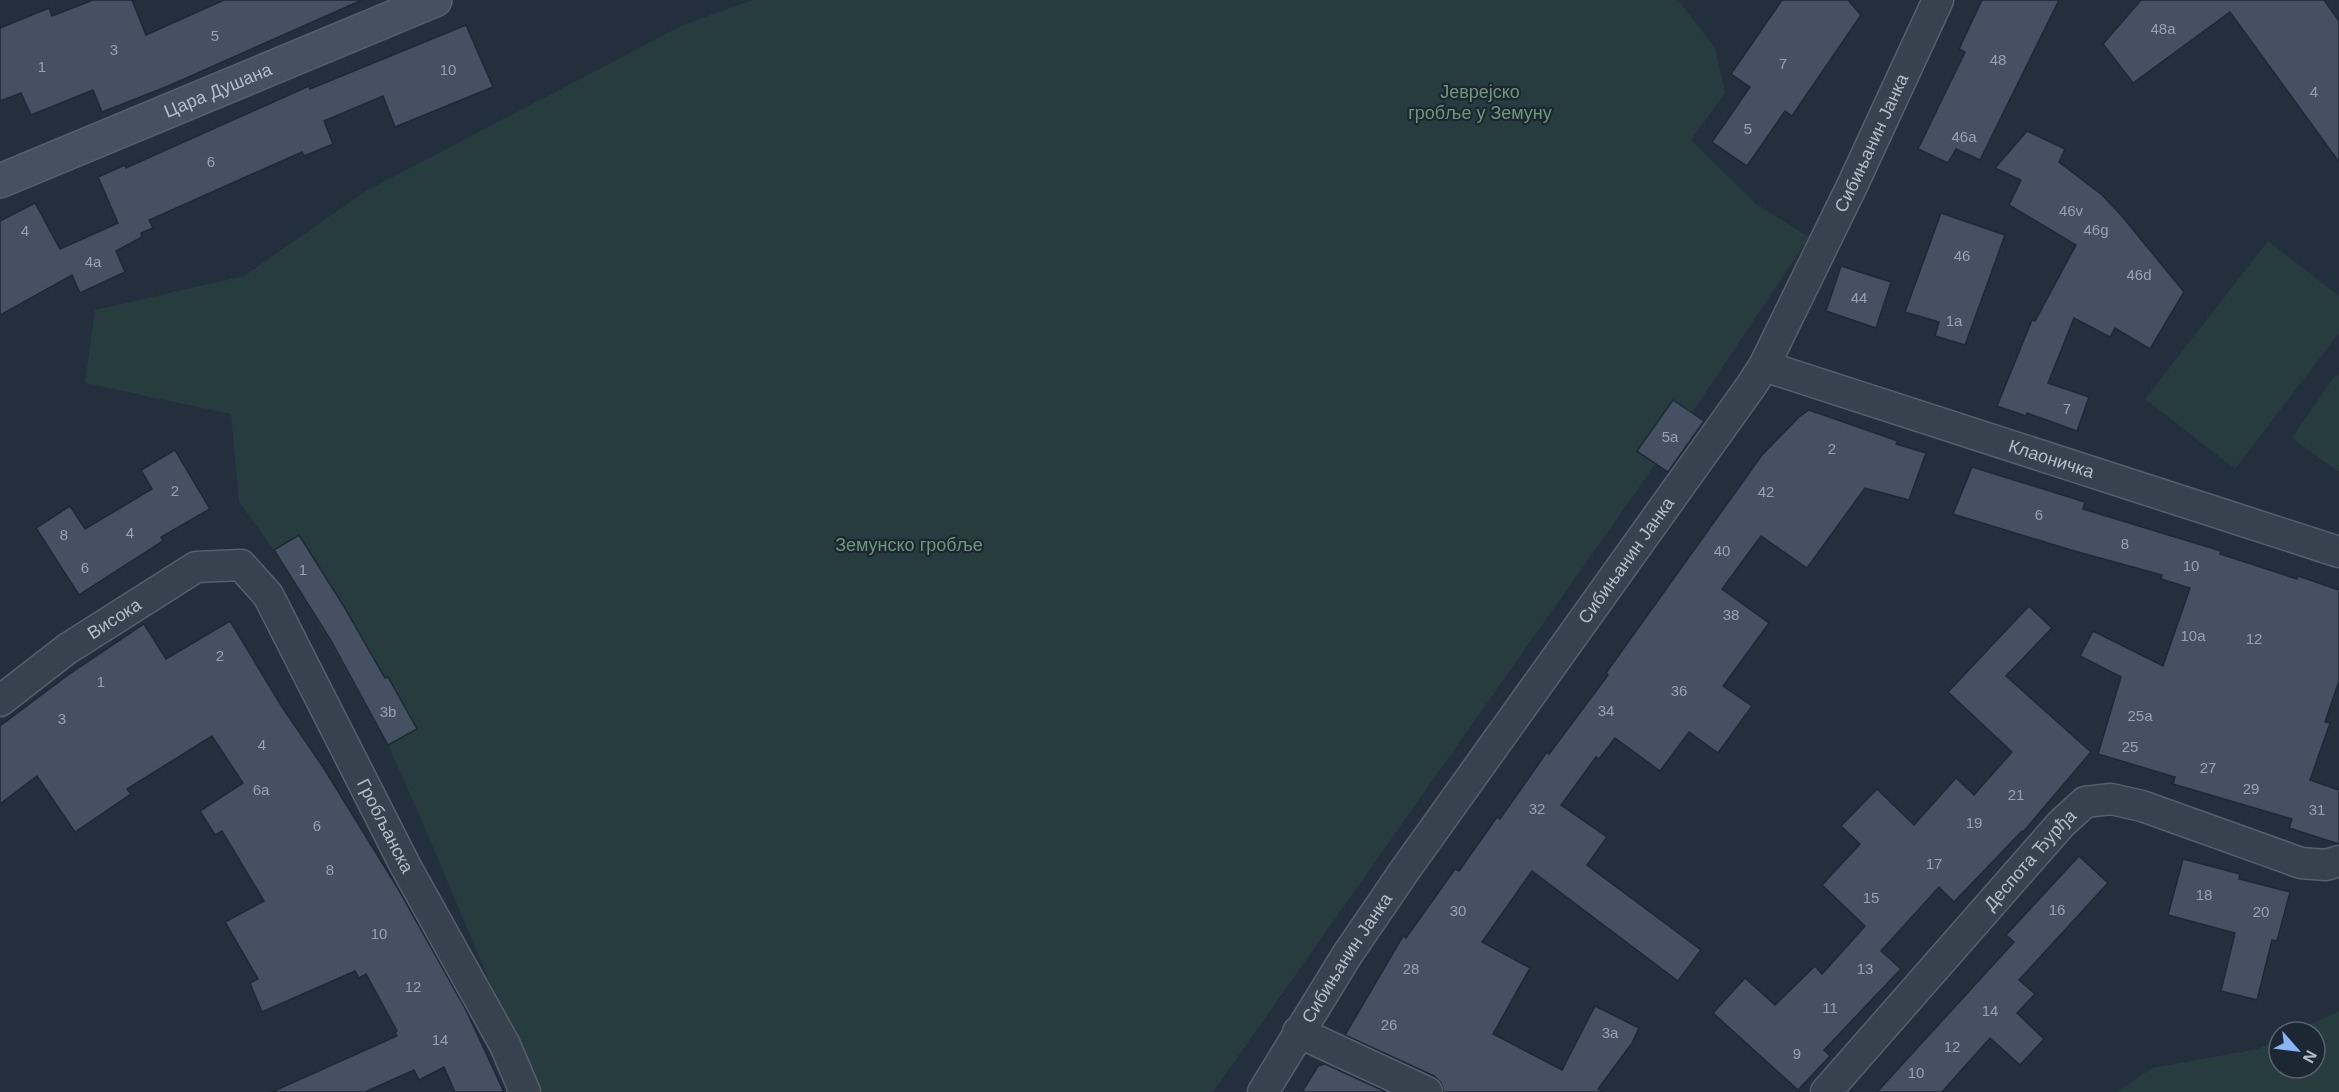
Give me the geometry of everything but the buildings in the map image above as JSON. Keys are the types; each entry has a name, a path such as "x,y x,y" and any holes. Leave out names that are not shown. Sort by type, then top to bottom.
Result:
{"main road":[{"name":"Цара Душана","path":"0,181 435,0"}],"street":[{"name":"Сибињанин Јанка","path":"1263,1092 1298,1032 1405,870 1732,416 1764,366 1852,186 1938,0"},
{"name":"Клаоничка","path":"1764,366 2339,552"},
{"name":"Висока","path":"0,701 67,649 196,567 241,565"},
{"name":"Гробљанска","path":"241,565 268,595 406,867 505,1045 525,1092"},
{"name":"Деспота Ђурђа","path":"1826,1092 2061,824 2085,802 2111,799 2142,806 2301,863 2326,865 2339,861"},
{"path":"1298,1032 1427,1092"}],"green space":[{"name":"Земунско гробље","path":"753,0 1678,0 1715,48 1725,93 1691,140 1756,204 1809,237 1702,398 1213,1092 533,1092 518,1049 388,745 274,550 239,502 231,414 85,383 95,310 244,276 366,191 683,25"},
{"path":"2268,241 2339,296 2339,333 2235,469 2145,399"},
{"path":"2336,374 2339,376 2339,472 2292,438"},
{"path":"2339,1011 2339,1092 2117,1092 2152,1068 2258,1049 2267,1045 2267,1080 2327,1080 2327,1020 2320,1020"}],"park label":[{"name":"Јеврејско гробље у Земуну","path":"1480,102"}]}
